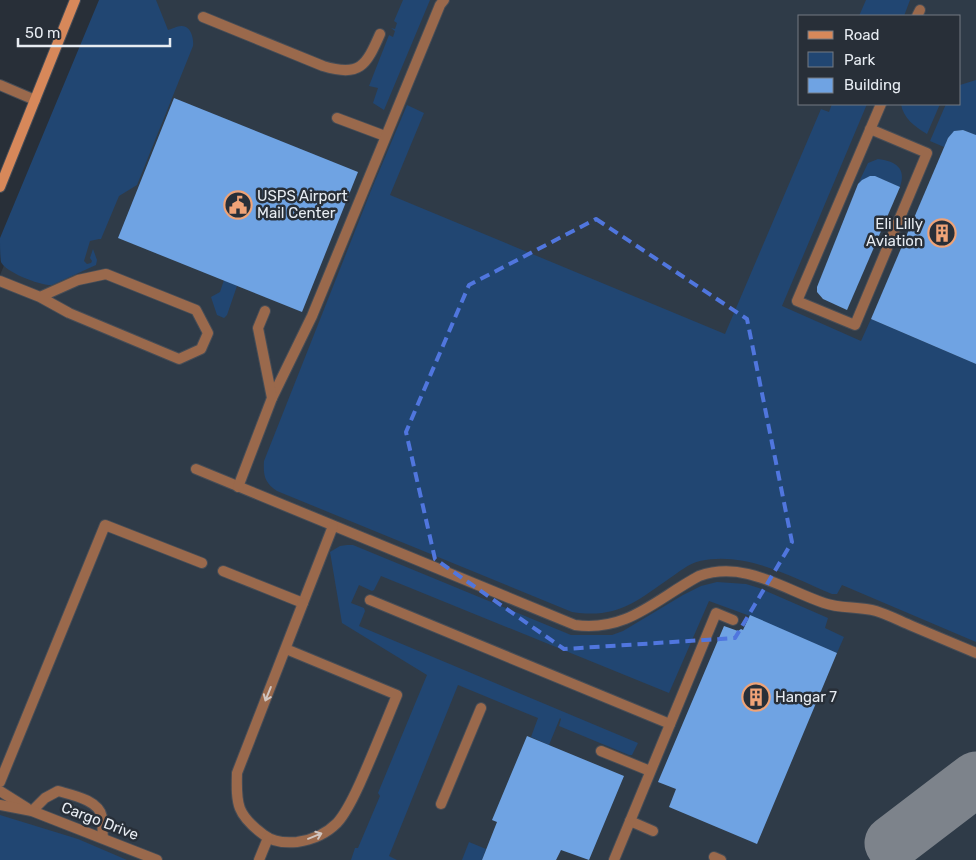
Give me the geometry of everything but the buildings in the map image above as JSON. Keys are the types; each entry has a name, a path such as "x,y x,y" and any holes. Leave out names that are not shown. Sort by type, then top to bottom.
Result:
{"street":[{"path":"0,187 75,0"},
{"path":"238,486 272,398 312,316 385,136 440,5 444,0"},
{"path":"202,17 336,70 349,71 362,66 370,56 380,34"},
{"path":"0,85 35,100"},
{"path":"870,129 927,153 855,325 797,301 870,129 881,105"},
{"path":"337,118 385,136"},
{"path":"0,281 40,297 69,313 179,358 201,349 208,333 196,310 106,274 78,280 40,297"},
{"path":"265,310 258,328 272,398"},
{"path":"196,470 574,625 601,627 618,623 634,616 700,576 710,572 740,572 767,579 824,603 835,606 866,608 883,613 976,652"},
{"path":"0,782 105,525 202,563"},
{"path":"286,649 396,694 375,751 352,801 338,822 317,838 286,843 268,838 252,826 240,810 236,798 237,773 333,526"},
{"path":"223,571 304,603"},
{"path":"370,600 670,724"},
{"path":"614,860 716,613 734,620"},
{"path":"442,804 481,708"},
{"path":"601,751 650,772"},
{"name":"Cargo Drive","path":"0,791 32,811"},
{"path":"32,811 45,798 58,791 75,796 90,802 102,815 102,838"},
{"name":"Cargo Drive","path":"0,805 32,811 157,860"},
{"path":"630,821 654,831"},
{"path":"259,860 268,838"}],"highlighted area":[{"path":"596,219 747,319 792,542 735,638 564,649 435,559 406,432 469,285"}],"shaded area":[{"path":"115,0 976,0 976,860 0,860 0,275"}],"green space":[{"path":"99,0 156,0 168,30 184,26 192,36 193,46 137,185 119,196 101,239 90,241 84,261 87,264 91,263 90,258 93,249 97,260 96,265 52,285 47,285 24,278 4,266 1,262 0,238"},
{"path":"403,0 430,0 384,110 373,103 378,88 369,86 389,35 393,37 395,31 391,28 395,29 397,23 394,21"},
{"path":"866,0 910,0 904,15 859,15"},
{"path":"976,80 976,135 963,130 955,131 948,138 944,147 930,141 946,105 961,105 961,85"},
{"path":"407,105 424,113 390,195 725,334 821,109 829,112 832,105 867,105 782,306 861,341 871,319 976,364 976,642 842,585 837,594 832,594 768,567 734,560 717,559 692,564 636,601 613,611 587,614 572,612 277,491 267,482 264,461 372,188"},
{"path":"901,105 940,105 927,134 910,122"},
{"path":"878,159 890,162 901,170 902,180 900,187 873,177 863,180 858,184 868,163"},
{"path":"224,280 237,286 227,315 224,318 217,315 211,297 220,292"},
{"path":"353,545 571,635 612,635 623,631 683,595 701,586 717,582 746,584 759,588 828,618 825,628 844,637 837,653 750,616 709,601 669,693 381,576 372,591 359,585 351,603 364,608 365,611 359,626 638,743 632,755 629,755 559,726 560,718 549,745 531,737 538,718 458,685 389,856 397,860 351,860 380,796 378,793 427,675 342,623 330,552 340,546"},
{"path":"0,815 78,839 127,860 0,860"},
{"path":"469,842 486,849 482,860 462,860"}],"taxiway":[{"path":"892,843 976,779"}],"place":[{"name":"USPS Airport Mail Center","path":"238,205"},
{"name":"Eli Lilly Aviation","path":"942,233"},
{"name":"Hangar 7","path":"756,697"}]}
